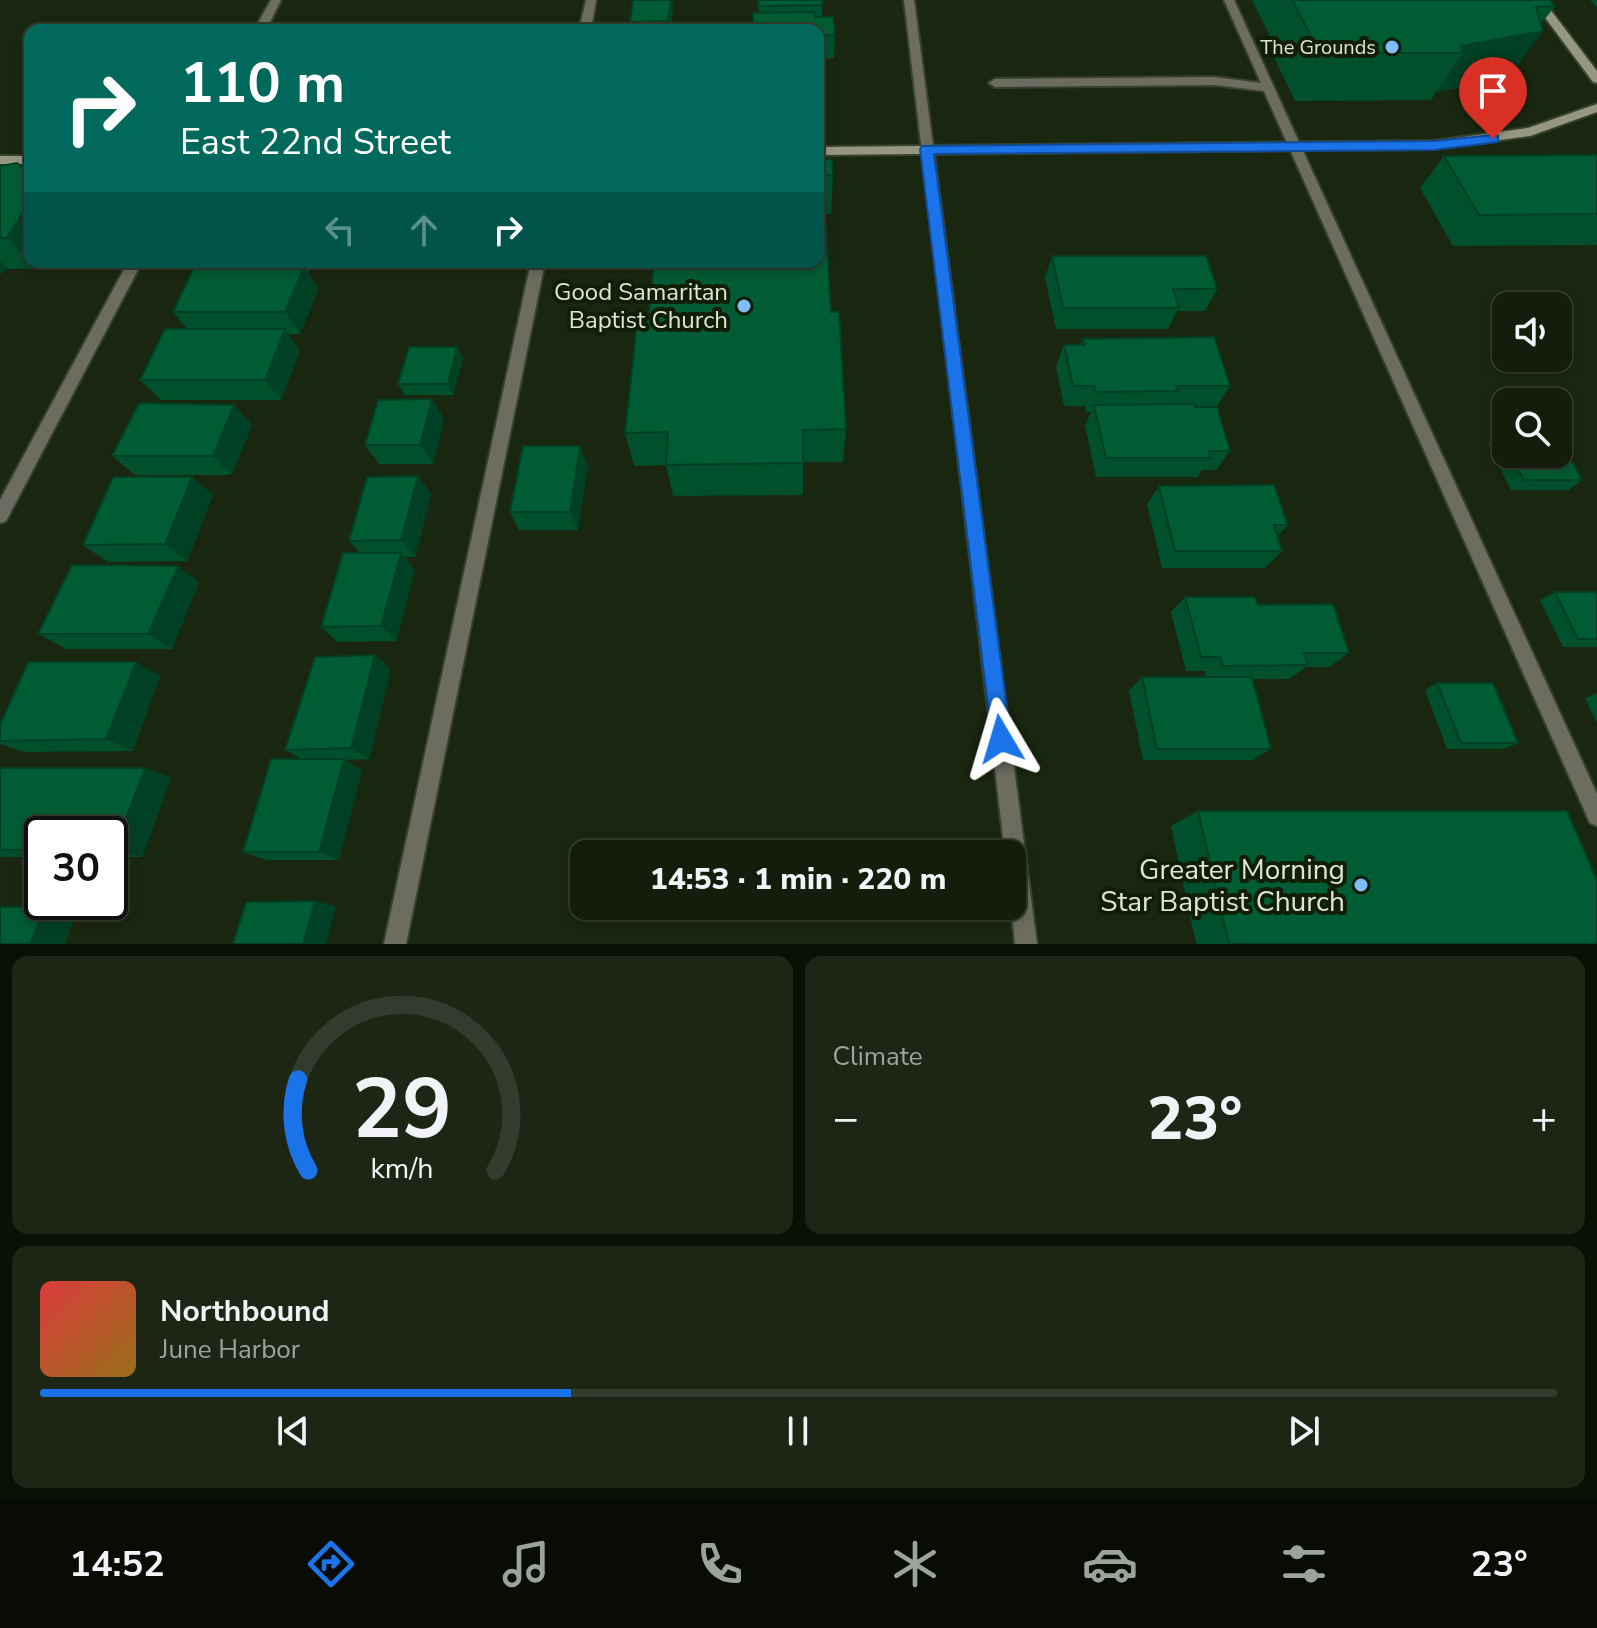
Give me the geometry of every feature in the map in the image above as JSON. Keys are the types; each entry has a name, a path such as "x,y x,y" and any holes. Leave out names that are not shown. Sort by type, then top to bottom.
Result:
{"main road":[{"path":"1537,0 1597,79"},
{"path":"824,151 1434,145 1530,132 1597,108"},
{"path":"0,160 24,160"}],"street":[{"path":"263,24 276,0"},
{"path":"586,24 591,0"},
{"path":"909,0 1026,944"},
{"path":"1229,0 1597,816"},
{"path":"995,83 1215,81 1268,88"},
{"path":"0,516 132,268"},
{"path":"395,944 537,268"}],"building":[{"path":"633,0 671,0 668,21 630,22"},
{"path":"758,0 822,0 822,5 758,6"},
{"path":"1292,0 1550,0 1555,6 1536,7 1543,31 1461,46 1463,53 1320,53"},
{"path":"814,12 815,17 833,17 835,35 824,36 824,24 753,24 753,13"},
{"path":"1597,155 1597,214 1479,215 1444,156"},
{"name":"Good Samaritan Baptist Church","path":"824,159 832,159 833,175 824,175"},
{"path":"17,163 24,167 24,211 7,238 0,238 0,166"},
{"name":"Good Samaritan Baptist Church","path":"826,226 831,312 839,312 846,429 803,430 803,463 666,465 668,432 625,433 638,314 649,314 653,268 824,268"},
{"path":"1052,256 1206,256 1217,289 1173,289 1179,308 1063,308"},
{"path":"194,268 304,268 285,312 173,312"},
{"path":"165,329 285,329 265,380 140,380"},
{"path":"1214,337 1230,386 1176,386 1178,391 1096,392 1094,386 1073,386 1064,345 1085,345 1083,339"},
{"path":"409,347 457,347 448,384 398,384"},
{"path":"432,399 420,445 365,445 378,400"},
{"path":"139,403 234,405 213,456 112,456"},
{"path":"1194,404 1195,407 1217,407 1230,451 1209,451 1211,458 1106,458 1094,405"},
{"path":"523,446 580,446 570,512 510,512"},
{"path":"1572,461 1582,480 1524,480 1518,468 1572,468"},
{"path":"418,476 401,540 349,541 367,477"},
{"path":"113,477 192,477 165,544 83,545"},
{"path":"1274,485 1288,525 1274,525 1282,551 1175,551 1159,486"},
{"path":"343,553 401,553 381,626 321,627"},
{"path":"72,565 178,566 148,634 38,634"},
{"path":"1555,592 1597,592 1597,639 1578,639"},
{"path":"1185,597 1255,597 1258,605 1333,604 1349,653 1304,653 1308,665 1223,666 1220,657 1201,657"},
{"path":"375,655 351,748 285,750 315,657"},
{"path":"28,662 136,662 106,739 0,741 0,725"},
{"path":"1142,677 1252,677 1271,749 1157,749"},
{"path":"1437,683 1493,683 1518,743 1461,743"},
{"path":"271,759 344,759 319,852 243,852"},
{"path":"0,768 145,768 127,816 24,816 24,850 0,850"},
{"name":"Greater Morning Star Baptist Church","path":"1198,811 1567,811 1597,880 1597,944 1229,944"},
{"path":"315,901 303,944 233,944 246,902"},
{"path":"0,907 24,907 24,920 40,920 30,944 0,944"}],"place":[{"name":"The Grounds","path":"1392,47"},
{"name":"Good Samaritan Baptist Church","path":"744,306"},
{"name":"Greater Morning Star Baptist Church","path":"1361,885"}],"route":[{"path":"1001,739 927,149 1434,145 1493,139"}]}
